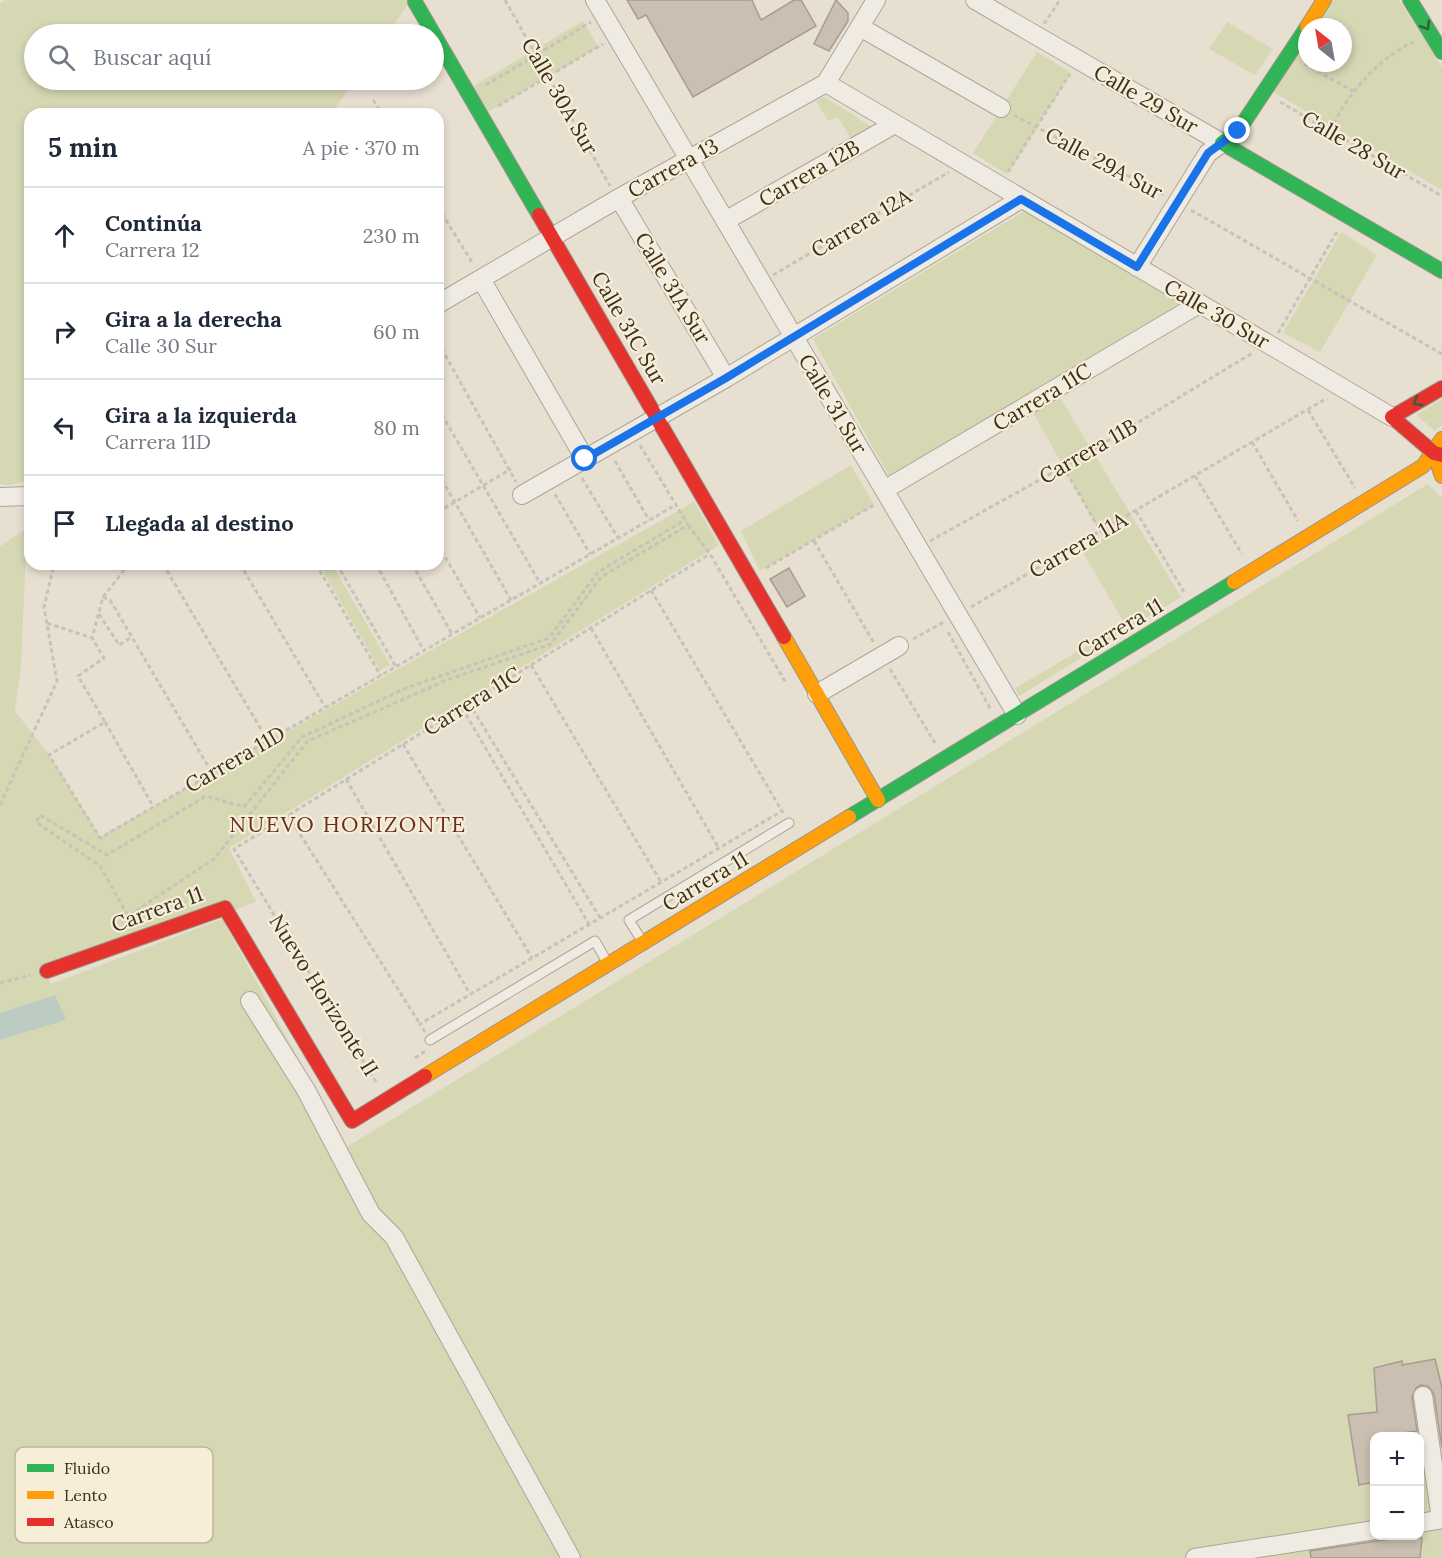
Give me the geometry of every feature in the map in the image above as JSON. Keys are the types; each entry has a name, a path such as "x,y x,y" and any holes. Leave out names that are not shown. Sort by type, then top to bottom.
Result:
{"street":[{"name":"Calle 31 Sur","path":"595,0 793,337 879,497 919,548 1017,715"},
{"name":"Carrera 13","path":"444,299 477,272 551,237 616,195 688,159 826,83 854,24 876,0"},
{"name":"Calle 29 Sur","path":"975,0 1442,271"},
{"path":"1313,18 1324,0"},
{"path":"1410,0 1442,52"},
{"name":"Calle 31C Sur","path":"415,2 428,24"},
{"path":"854,24 1001,108"},
{"path":"1137,267 1208,153 1238,131 1266,93 1298,42"},
{"name":"Calle 31C Sur","path":"444,52 878,800"},
{"name":"Calle 30 Sur","path":"826,83 1199,304 1263,349 1392,417"},
{"name":"Carrera 12B","path":"725,221 893,124"},
{"name":"Calle 31A Sur","path":"616,195 726,378"},
{"path":"522,495 657,419 1021,199"},
{"path":"477,272 585,459"},
{"name":"Carrera 11C","path":"879,497 1199,304"},
{"path":"1442,388 1392,417 1438,454 1442,476"},
{"name":"Carrera 11","path":"47,971 216,909 225,908 352,1121 1423,466 1438,454 1442,439"},
{"path":"0,496 24,496"},
{"path":"817,694 899,646"},
{"path":"250,1000 306,1090 371,1214 394,1237 571,1558"},
{"path":"1423,1396 1442,1520 1424,1522"},
{"path":"1194,1558 1370,1531"}],"lane":[{"path":"644,943 629,920 789,823"},
{"path":"430,1040 595,941 608,965"}],"path":[{"name":"Calle 30A Sur","path":"505,0 616,195"},
{"path":"1037,36 1060,0"},
{"path":"481,87 592,21"},
{"path":"1330,130 1344,102 1387,58 1430,33"},
{"path":"494,108 604,43"},
{"path":"1289,56 1353,91"},
{"path":"1000,187 1079,60"},
{"name":"Calle 28 Sur","path":"1266,93 1442,196"},
{"path":"373,100 378,108"},
{"name":"Calle 29A Sur","path":"1001,108 1177,202 1442,354"},
{"name":"Carrera 12A","path":"761,282 962,164"},
{"path":"1263,349 1310,280 1346,215"},
{"path":"444,217 477,272"},
{"name":"Carrera 11B","path":"919,548 1263,349"},
{"path":"444,352 511,469 522,495"},
{"name":"Carrera 11A","path":"899,646 958,615 1337,393"},
{"path":"1308,410 1360,497"},
{"path":"444,418 541,583"},
{"path":"1252,442 1304,531"},
{"path":"639,444 688,525 710,554 792,693"},
{"path":"614,459 649,520"},
{"path":"1063,466 1101,532"},
{"path":"444,508 511,469"},
{"path":"1195,476 1242,555"},
{"path":"582,478 618,538"},
{"path":"444,484 511,600"},
{"path":"555,494 590,554"},
{"path":"760,571 879,497"},
{"name":"Carrera 11D","path":"105,722 49,755 100,838 677,504"},
{"path":"1136,510 1189,600"},
{"path":"685,520 597,572 549,639 406,688 302,737 244,807 206,796 107,855 40,815 36,822 100,866 128,916 214,859 308,741 447,680 551,644 601,577 688,525"},
{"name":"Carrera 11C","path":"234,849 710,554"},
{"path":"444,555 480,618"},
{"path":"0,805 57,681 44,607 53,570"},
{"path":"92,638 103,597 124,570"},
{"path":"167,570 267,741"},
{"path":"244,570 325,708"},
{"path":"319,570 381,676"},
{"path":"340,570 396,667"},
{"path":"379,570 424,651"},
{"path":"415,570 452,634"},
{"path":"651,590 789,823"},
{"path":"103,597 110,600 212,773"},
{"path":"99,613 119,645 132,637"},
{"path":"47,623 92,638 104,658 78,676 153,807"},
{"path":"591,627 718,847"},
{"path":"531,665 661,882"},
{"path":"469,703 600,918"},
{"path":"462,708 589,924"},
{"path":"404,744 532,958"},
{"path":"346,779 470,994"},
{"path":"420,1024 782,811"},
{"path":"288,815 430,1040"},
{"name":"Nuevo Horizonte II","path":"234,849 375,1083 385,1077"},
{"path":"0,983 47,971"},
{"name":"Nuevo Horizonte II","path":"414,1059 434,1046 430,1040"}],"green space":[{"path":"5,0 411,0 394,24 24,24 24,90 348,90 335,108 24,108 24,481 10,485 0,484 0,4"},
{"path":"1332,0 1399,0 1442,67 1442,190 1273,92 1298,53 1298,72 1352,72 1352,18 1321,18"},
{"path":"583,21 598,47 486,113 472,87"},
{"path":"1227,22 1273,49 1255,75 1209,49"},
{"path":"1037,52 1071,73 1007,174 973,153"},
{"path":"825,97 872,127 851,139 838,117 828,121 816,101"},
{"path":"1026,210 1182,304 889,476 813,339"},
{"path":"1341,232 1377,255 1320,352 1283,333"},
{"path":"1059,396 1181,597 1019,696 1015,688 1125,624 1082,551 1104,538 1032,411"},
{"path":"1442,399 1442,424 1435,431 1416,415"},
{"path":"851,465 874,505 760,571 741,531"},
{"path":"1428,484 1442,498 1442,1558 0,1558 0,1040 65,1020 55,995 0,1013 0,546 24,530 25,570 21,667 15,711 49,755 100,837 694,502 719,545 229,848 256,902 48,977 51,984 222,919 347,1147"},
{"path":"322,570 335,570 390,665 380,670"}],"shaded area":[{"path":"55,995 66,1020 0,1040 0,1013"}],"building":[{"path":"627,0 752,0 761,20 794,0 801,0 816,26 693,97 646,15 638,19"},
{"path":"836,0 848,13 848,21 829,51 814,44"},
{"path":"789,568 805,596 787,607 770,579"},
{"path":"1435,1359 1442,1388 1442,1448 1434,1394 1428,1386 1421,1385 1416,1388 1412,1397 1417,1431 1370,1432 1370,1483 1359,1485 1348,1415 1377,1412 1374,1368 1402,1361 1402,1365"},
{"path":"1384,1540 1422,1540 1420,1558 1311,1558 1310,1551"}],"traffic: fast":[{"path":"1410,0 1442,52"},
{"path":"415,2 428,24"},
{"path":"1298,41 1238,131 1222,143 1442,271"},
{"path":"444,52 539,215"},
{"path":"849,817 1234,582"}],"traffic: slow":[{"path":"1313,18 1324,0"},
{"path":"1234,582 1423,466 1442,439"},
{"path":"1434,453 1442,476"},
{"path":"784,637 878,800"},
{"path":"425,1076 849,817"}],"traffic: jam":[{"path":"539,215 784,637"},
{"path":"1442,388 1392,417 1434,453 1442,455"},
{"path":"47,971 225,908 352,1121 425,1076"}],"district":[{"name":"NUEVO HORIZONTE","path":"348,824"}],"route":[{"path":"585,459 726,378 1021,199 1137,267 1208,153 1238,131"}]}
